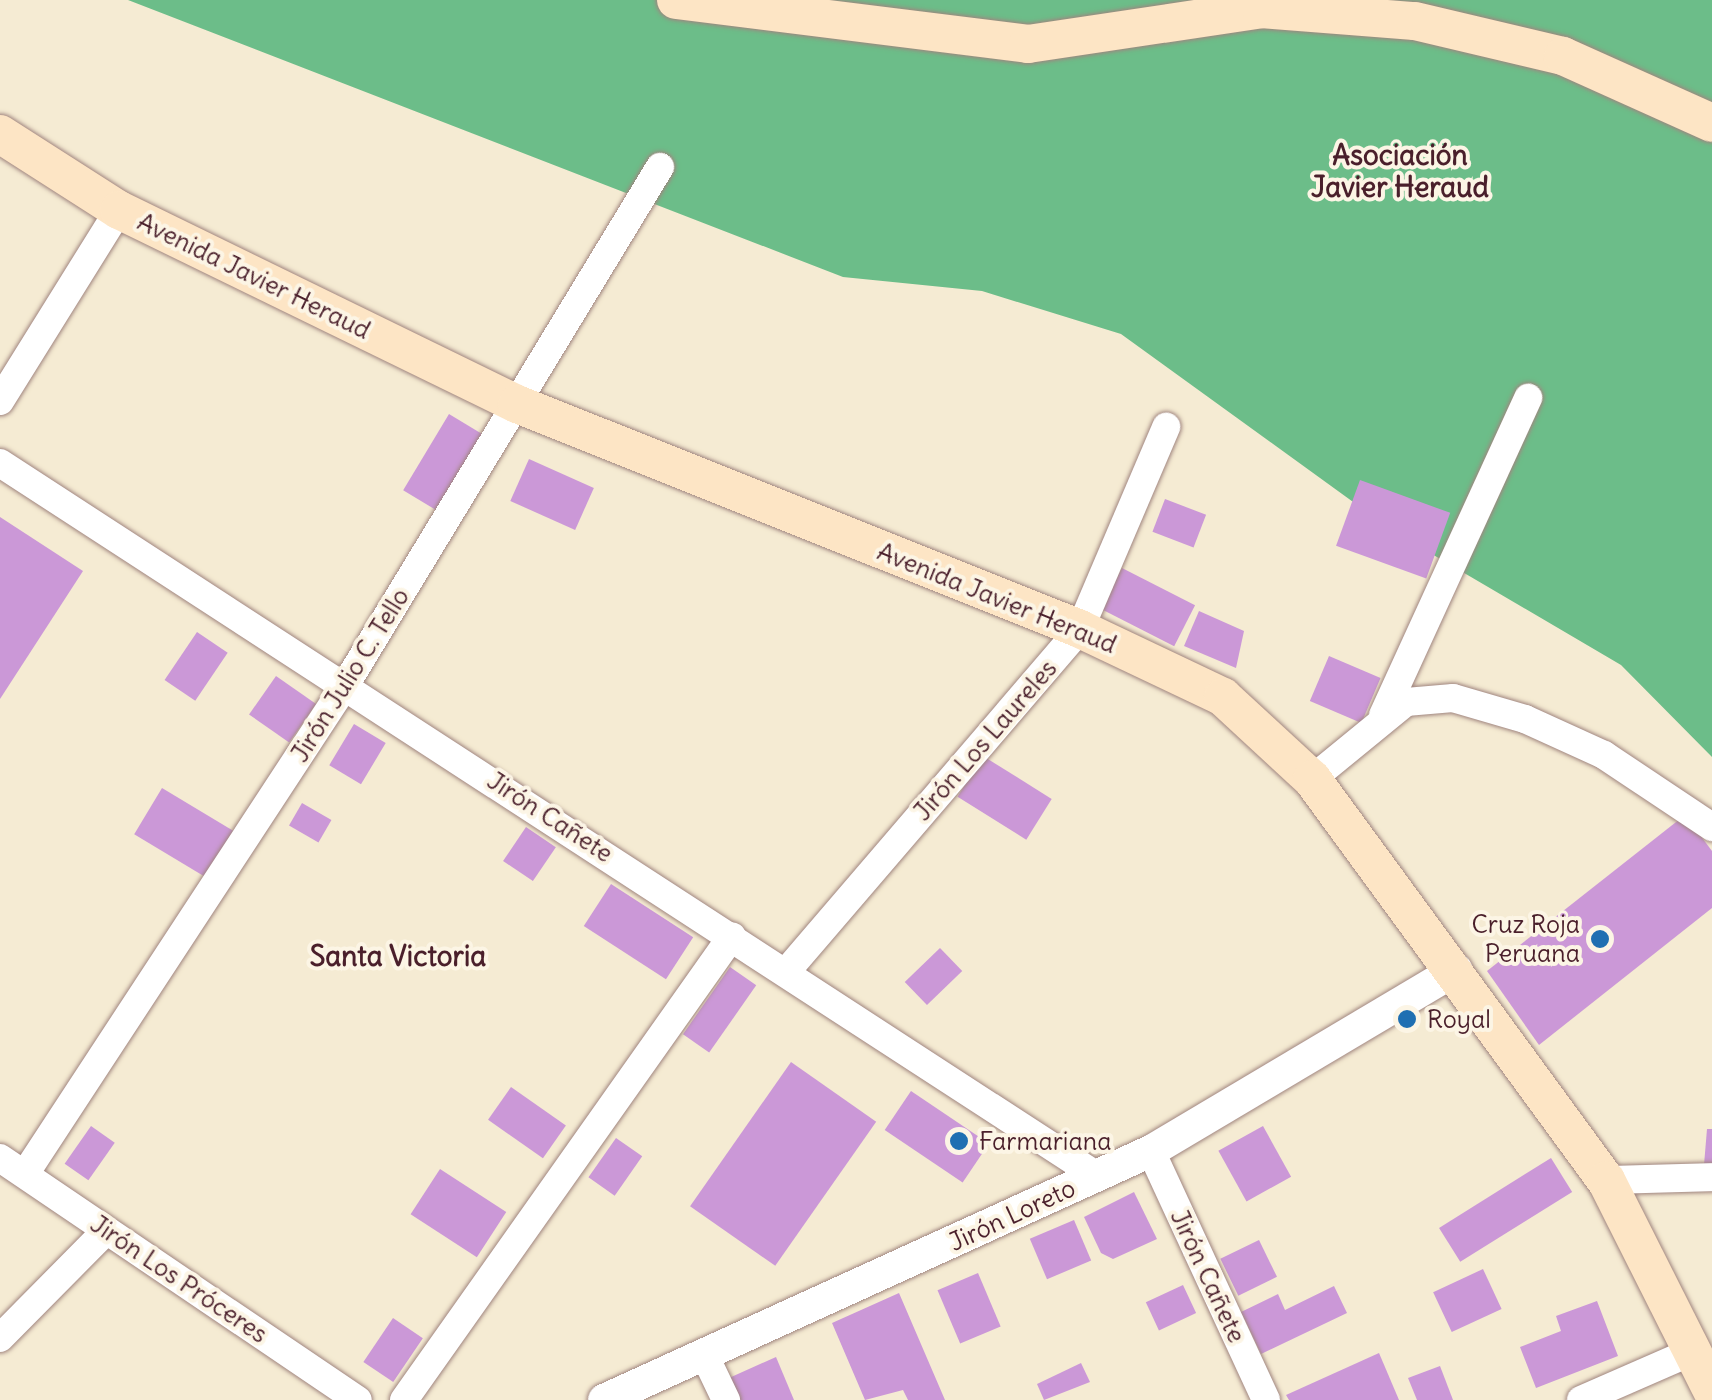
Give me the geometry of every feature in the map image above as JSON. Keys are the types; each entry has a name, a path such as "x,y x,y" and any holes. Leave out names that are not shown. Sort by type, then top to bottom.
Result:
{"main road":[{"path":"676,0 1028,44 1261,9 1415,20 1563,56 1712,122"},
{"name":"Avenida Javier Heraud","path":"0,134 119,210 518,404 1080,629 1224,697 1312,779 1456,970 1606,1180 1712,1391"}],"street":[{"name":"Jirón Julio C. Tello","path":"25,1174 346,684 660,166"},
{"path":"0,401 119,210"},
{"path":"1383,715 1528,398"},
{"name":"Jirón Los Laureles","path":"786,972 1080,629 1166,427"},
{"name":"Jirón Cañete","path":"0,463 346,684 1098,1176"},
{"path":"1312,779 1383,715 1406,702 1454,698 1525,719 1604,755 1712,827"},
{"path":"404,1400 732,936"},
{"name":"Jirón Loreto","path":"604,1400 1151,1151 1456,970"},
{"name":"Jirón Cañete","path":"1151,1151 1266,1400"},
{"name":"Jirón Los Próceres","path":"0,1158 358,1400"},
{"path":"1606,1180 1712,1177"},
{"path":"0,1338 106,1231"},
{"path":"1580,1400 1692,1352"},
{"path":"704,1356 726,1400"}],"green space":[{"path":"128,0 1712,0 1712,757 1621,665 1396,533 1121,334 982,291 843,277"}],"building":[{"path":"449,414 486,436 440,512 403,490"},
{"path":"529,459 594,488 575,530 510,501"},
{"path":"1360,480 1450,513 1426,579 1336,546"},
{"path":"1165,499 1206,515 1194,547 1152,532"},
{"path":"0,517 83,571 0,699"},
{"path":"1122,568 1195,605 1174,646 1101,609"},
{"path":"1199,611 1244,631 1236,668 1184,646"},
{"path":"197,632 228,653 195,701 165,680"},
{"path":"1329,656 1381,678 1361,723 1310,701"},
{"path":"276,676 316,704 289,743 249,715"},
{"path":"354,724 386,743 361,784 329,765"},
{"path":"983,756 1052,799 1026,840 958,797"},
{"path":"162,788 233,831 205,877 134,834"},
{"path":"302,803 331,820 318,843 289,826"},
{"name":"Cruz Roja Peruana","path":"1685,815 1712,851 1712,908 1539,1045 1487,971"},
{"path":"526,827 556,847 533,881 503,861"},
{"path":"611,884 693,937 666,979 584,926"},
{"path":"940,948 962,971 927,1005 905,982"},
{"path":"730,967 756,985 709,1053 683,1034"},
{"path":"791,1062 876,1122 775,1266 690,1206"},
{"path":"511,1087 566,1125 543,1158 488,1120"},
{"path":"911,1091 989,1144 963,1183 885,1130"},
{"path":"91,1126 115,1143 88,1180 65,1164"},
{"path":"1263,1126 1291,1177 1247,1201 1218,1151"},
{"path":"1707,1129 1712,1129 1712,1165 1704,1165"},
{"path":"616,1138 642,1156 615,1196 588,1177"},
{"path":"1551,1158 1572,1192 1460,1262 1439,1228"},
{"path":"440,1169 506,1212 477,1257 411,1214"},
{"path":"1134,1192 1157,1239 1113,1259 1101,1253 1084,1217"},
{"path":"1074,1220 1091,1261 1047,1279 1030,1239"},
{"path":"1259,1240 1277,1277 1238,1296 1220,1259"},
{"path":"1483,1269 1502,1309 1452,1332 1433,1292"},
{"path":"978,1273 1001,1326 960,1344 937,1290"},
{"path":"1183,1285 1196,1313 1159,1330 1146,1302"},
{"path":"1334,1286 1347,1313 1261,1354 1241,1312 1278,1294 1285,1310"},
{"path":"899,1293 945,1400 908,1400 903,1390 865,1400 832,1323"},
{"path":"1597,1301 1618,1356 1536,1388 1520,1347 1561,1331 1556,1316"},
{"path":"393,1318 423,1338 393,1382 363,1362"},
{"path":"1379,1353 1399,1400 1289,1400 1286,1395"},
{"path":"776,1357 794,1400 738,1400 729,1378"},
{"path":"1081,1363 1090,1382 1044,1400 1037,1384"},
{"path":"1440,1366 1453,1400 1417,1400 1408,1378"}],"place":[{"name":"Cruz Roja Peruana","path":"1600,939"},
{"name":"Royal","path":"1407,1019"},
{"name":"Farmariana","path":"959,1141"}],"district":[{"name":"Asociación Javier Heraud","path":"1400,171"},
{"name":"Santa Victoria","path":"398,956"}]}
